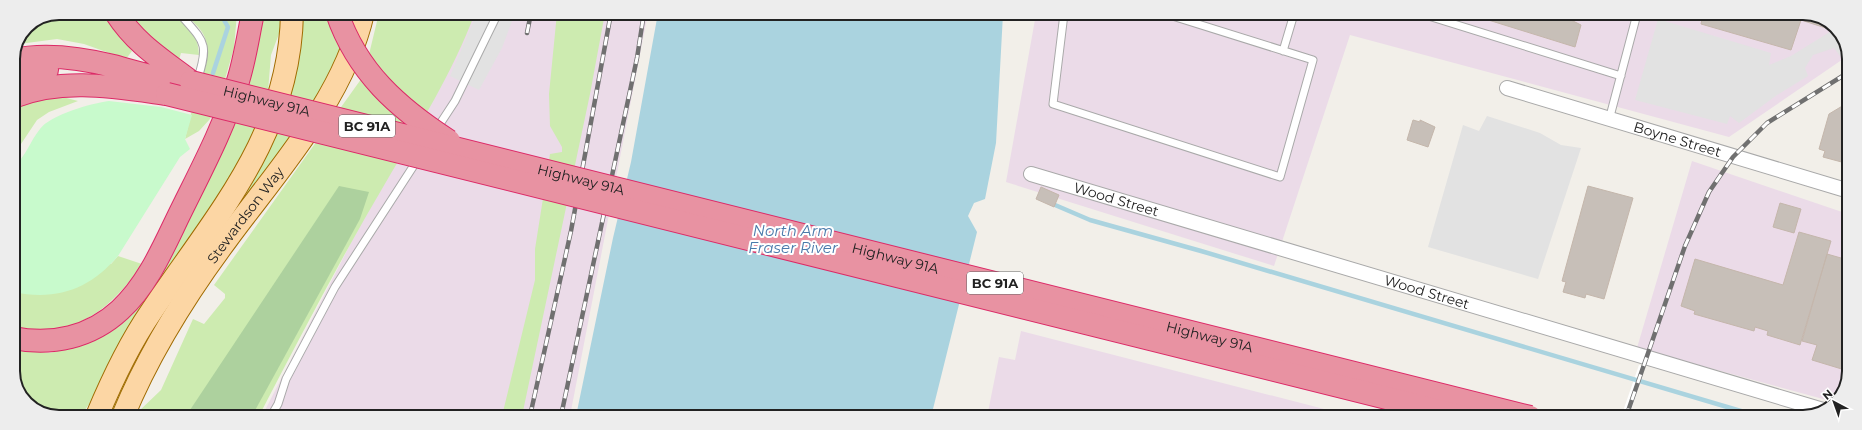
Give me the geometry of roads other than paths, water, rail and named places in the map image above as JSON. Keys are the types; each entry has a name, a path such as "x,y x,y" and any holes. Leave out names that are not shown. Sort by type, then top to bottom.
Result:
{"highway":[{"path":"120,20 124,26 179,85"},
{"path":"242,65 245,20"},
{"path":"20,339 47,342 69,338 92,330 120,310 135,294 161,253 224,120 232,100 242,65 252,20"},
{"path":"340,20 358,57 379,86 410,115 461,150"},
{"path":"20,59 68,58 111,66 179,85"},
{"path":"20,75 45,70 78,72 179,85"},
{"path":"20,94 28,91 68,85 179,85"},
{"name":"Highway 91A","path":"179,85 461,150 1502,410"},
{"name":"Highway 91A","path":"179,85 1436,410"}],"main road":[{"name":"Stewardson Way","path":"100,410 136,335 222,209 258,150 273,115 283,80 290,42 292,20"},
{"name":"Stewardson Way","path":"126,410 168,327 198,279 276,175 324,104 355,44 361,20"}],"street":[{"name":"Boyne Street","path":"1506,88 1842,189"},
{"name":"Wood Street","path":"1031,174 1816,408"}],"lane":[{"path":"179,85 201,68 204,50 200,36 185,20"},
{"path":"274,410 286,379 335,286 455,101 495,20"},
{"path":"1063,20 1053,104 1280,177 1313,60 1185,20"},
{"path":"1283,51 1292,20"},
{"path":"1441,20 1621,76"},
{"path":"1609,120 1635,20"},
{"path":"179,85 188,106"},
{"path":"179,85 218,107 224,120"}],"water":[{"name":"North Arm Fraser River","path":"657,20 1003,20 996,143 985,199 974,203 968,216 977,232 933,410 577,410 613,238 631,162"}],"waterway":[{"path":"213,73 228,27 224,20"},
{"path":"1055,205 1090,220 1201,251 1737,410"}],"railway":[{"path":"527,33 530,20"},
{"path":"531,410 571,231 610,20"},
{"path":"562,410 637,58 643,20"},
{"path":"1628,410 1685,246 1709,192 1733,157 1767,123 1842,76"}]}
